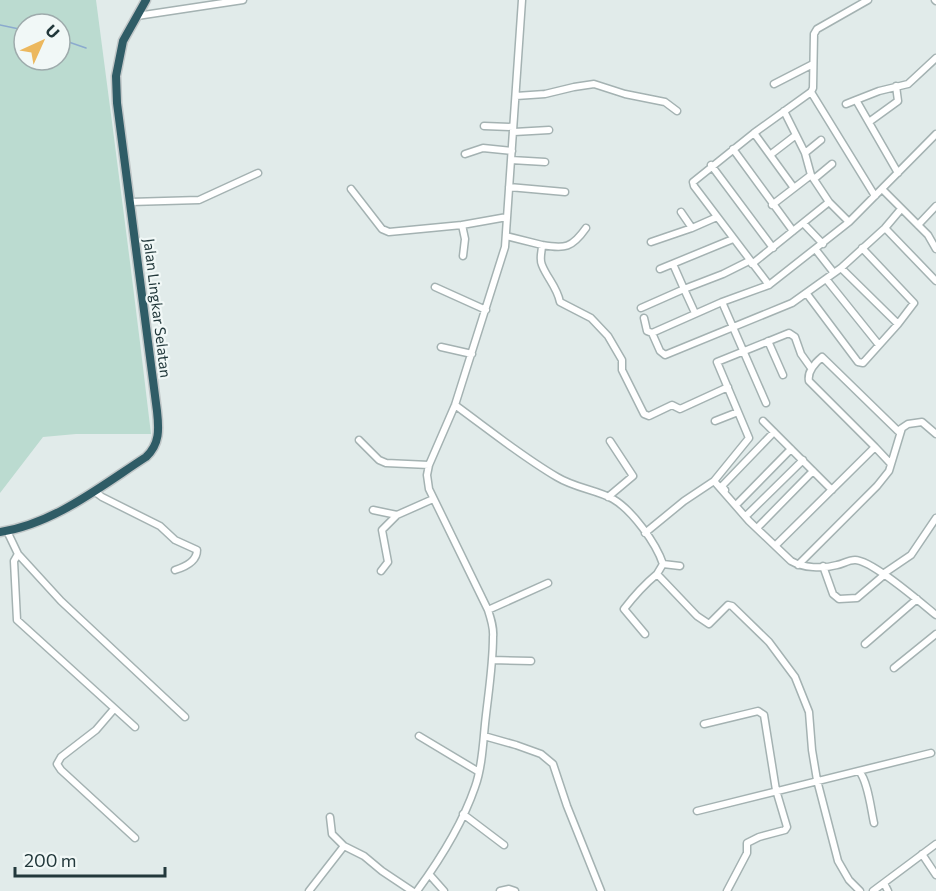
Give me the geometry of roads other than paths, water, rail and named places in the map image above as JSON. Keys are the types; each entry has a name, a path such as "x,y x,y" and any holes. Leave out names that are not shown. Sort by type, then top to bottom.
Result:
{"highway":[{"name":"Jalan Lingkar Selatan","path":"3,532 28,527 94,491 146,457 157,442 159,428 117,103 116,76 123,41 146,0"}],"street":[{"path":"137,16 243,0"},
{"path":"417,891 463,814 476,786 484,736 493,628 488,610 427,482 429,465 455,405 505,247 522,0"},
{"path":"769,285 693,184 694,180 811,92 813,88 813,37 816,31 868,0"},
{"path":"846,104 908,84 936,58"},
{"path":"774,84 813,64"},
{"path":"516,96 546,94 594,84 625,94 664,102 677,111"},
{"path":"869,122 898,101 896,86"},
{"path":"811,92 875,196"},
{"path":"856,100 898,173"},
{"path":"784,111 805,153 812,177 830,202 849,222"},
{"path":"484,126 549,130"},
{"path":"754,133 794,188"},
{"path":"644,318 647,332 652,333 722,302 769,285 849,222 936,134"},
{"path":"770,154 796,135"},
{"path":"805,153 821,140"},
{"path":"465,154 483,148 512,152"},
{"path":"733,149 793,231"},
{"path":"511,160 545,162"},
{"path":"772,205 832,164"},
{"path":"711,165 773,248"},
{"path":"130,202 199,200 258,173"},
{"path":"509,187 565,192"},
{"path":"351,189 385,231 462,225 507,216"},
{"path":"882,189 928,235 936,249"},
{"path":"641,308 751,263 830,202"},
{"path":"918,225 936,206"},
{"path":"652,333 660,351 665,355 792,303 841,268 885,228 901,208"},
{"path":"681,212 692,228"},
{"path":"651,242 717,217"},
{"path":"803,223 823,244"},
{"path":"462,225 465,239 462,256"},
{"path":"506,237 561,248 576,242 585,228"},
{"path":"885,228 936,281"},
{"path":"660,269 733,239"},
{"path":"542,245 540,259 542,266 554,284 561,304 591,318 608,336 622,360 622,370 644,414 649,416 672,405 680,409 728,387"},
{"path":"807,294 860,363 863,363 914,303 862,248"},
{"path":"816,250 834,273"},
{"path":"673,264 696,314"},
{"path":"841,268 898,324"},
{"path":"930,276 936,270"},
{"path":"826,279 879,345"},
{"path":"435,287 486,310"},
{"path":"722,302 766,404"},
{"path":"645,533 684,501 714,481 749,438 717,362 789,333 795,337 801,354 811,368"},
{"path":"768,341 783,375"},
{"path":"441,346 472,354"},
{"path":"890,463 809,381 811,368 822,357 898,431 908,424 922,422 936,434"},
{"path":"455,405 557,478 608,497 623,507 645,533 663,564"},
{"path":"715,421 738,412"},
{"path":"763,421 832,490"},
{"path":"798,565 877,486 889,471 902,428"},
{"path":"774,432 722,486 776,545"},
{"path":"359,440 379,460 386,463 429,465"},
{"path":"608,497 633,476 610,441"},
{"path":"776,545 875,447"},
{"path":"738,503 791,449"},
{"path":"748,514 803,460"},
{"path":"759,526 813,471"},
{"path":"714,481 798,565 836,566 857,560 884,575 936,615"},
{"path":"94,491 160,526 176,540 197,550 187,566 175,570"},
{"path":"381,571 388,562 382,530 397,515 433,498"},
{"path":"374,510 397,515"},
{"path":"823,566 833,594 839,599 857,597 911,555 936,518"},
{"path":"3,532 18,554 56,596 184,717"},
{"path":"18,554 14,561 17,620 135,727"},
{"path":"663,564 680,566"},
{"path":"645,634 624,609 637,596 639,590 657,574 663,564"},
{"path":"657,574 705,623 713,622 724,608 728,605 732,606 783,659 795,677 809,712 812,750 838,861 849,880 860,891"},
{"path":"488,610 548,583"},
{"path":"865,644 917,599"},
{"path":"894,668 936,634"},
{"path":"492,660 531,661"},
{"path":"114,709 100,726 61,758 57,764 135,838"},
{"path":"704,724 758,711 763,712 776,790 787,829 747,843 747,853 727,891"},
{"path":"419,736 479,772"},
{"path":"484,736 541,754 553,764 601,891"},
{"path":"697,811 931,753"},
{"path":"859,771 865,785 874,824"},
{"path":"463,814 504,845"},
{"path":"330,817 332,834 344,846 364,856 412,891"},
{"path":"873,891 936,844"},
{"path":"309,891 344,846"},
{"path":"922,854 936,875"},
{"path":"429,874 444,891"},
{"path":"884,883 888,891"},
{"path":"500,891 509,889 514,891"}],"waterway":[{"path":"0,25 12,28"},
{"path":"72,43 86,48"}]}
